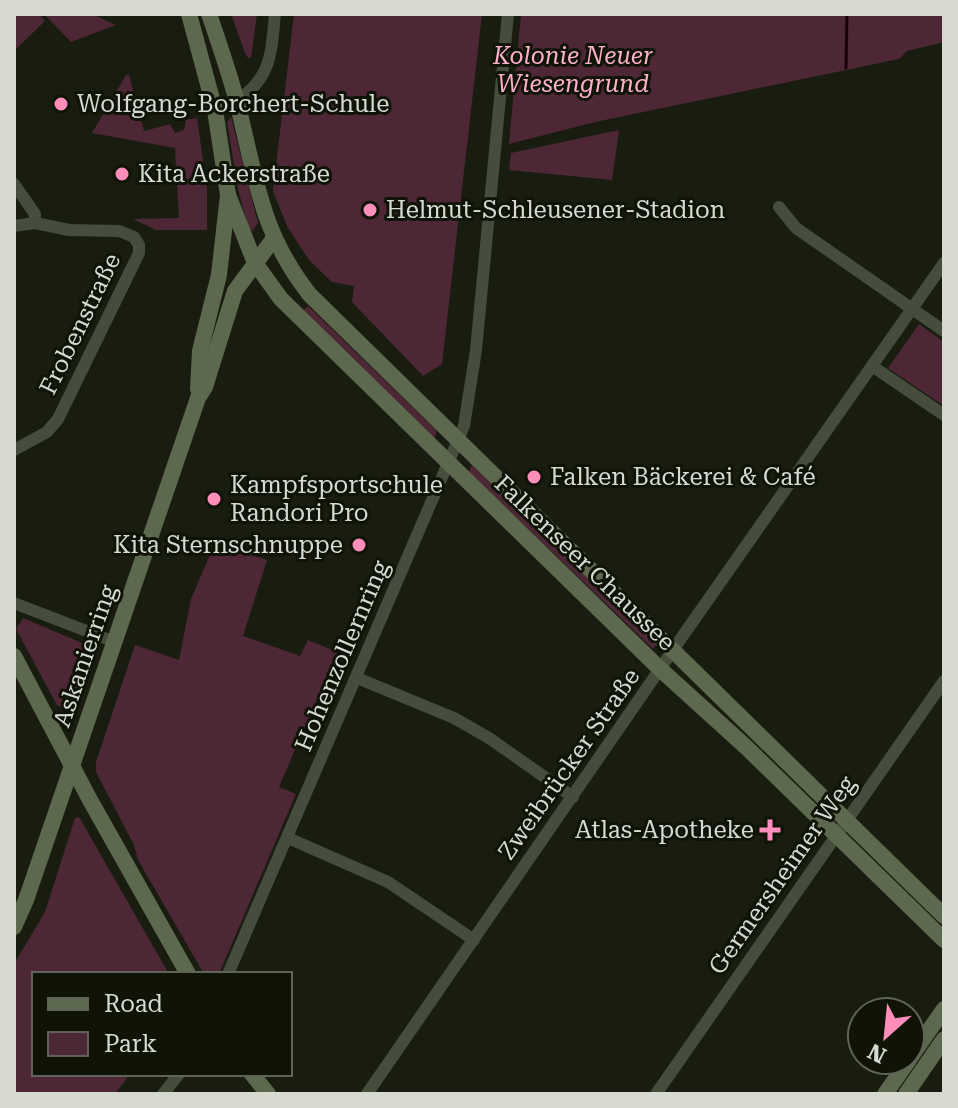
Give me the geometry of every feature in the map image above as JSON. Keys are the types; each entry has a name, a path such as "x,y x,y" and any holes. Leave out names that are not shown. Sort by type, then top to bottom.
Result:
{"main road":[{"path":"189,14 215,110 228,195"},
{"name":"Falkenseer Chaussee","path":"209,14 237,101 261,205 274,238 296,276 324,311 673,649 944,940"},
{"path":"215,110 237,101"},
{"name":"Falkenseer Chaussee","path":"228,195 255,263 275,292 322,341 660,669 944,916"},
{"name":"Askanierring","path":"198,398 200,351 219,275 228,195"},
{"path":"246,245 274,238"},
{"name":"Askanierring","path":"14,927 73,766 198,398 205,387 229,305 235,291 274,238"},
{"name":"Askanierring","path":"219,275 233,254 246,245"},
{"path":"275,292 296,276"},
{"path":"14,656 90,800 187,972"},
{"path":"926,1035 944,1009"},
{"path":"906,1094 944,1039"},
{"path":"254,1076 268,1094"},
{"path":"885,1094 897,1076"}],"street":[{"path":"237,101 251,91 268,65 275,14"},
{"name":"Hohenzollernring","path":"229,972 357,678 469,408 508,14"},
{"path":"14,184 35,214 35,223 14,226"},
{"path":"779,207 799,230 944,331"},
{"name":"Frobenstraße","path":"14,450 47,432 58,419 139,253 138,241 130,234 69,230 35,223"},
{"name":"Zweibrücker Straße","path":"367,1094 673,649 944,263"},
{"path":"872,366 944,415"},
{"path":"14,603 115,642"},
{"path":"357,678 454,718 489,738 573,797"},
{"name":"Germersheimer Weg","path":"656,1094 944,681"},
{"path":"288,838 388,882 474,940"},
{"path":"163,1094 177,1076"}],"green space":[{"path":"14,14 39,14 45,21 14,51"},
{"path":"44,14 92,14 116,25 71,42"},
{"path":"231,14 257,14 251,58 245,53"},
{"name":"Helmut-Schleusener-Stadion","path":"294,14 482,14 442,364 423,376 352,302 354,286 332,282 309,260 288,228 273,191"},
{"name":"Kolonie Neuer Wiesengrund","path":"521,14 944,14 944,42 907,51 899,59 595,122 509,144"},
{"path":"126,75 129,75 144,131 170,124 175,133 184,130 186,120 197,118 207,189 207,230 156,230 133,219 179,218 175,148 92,133"},
{"path":"231,117 258,223 252,231 248,227 238,189 227,122"},
{"path":"619,130 612,180 509,170 511,153"},
{"path":"308,306 437,431 434,438 303,311"},
{"path":"919,324 944,342 944,406 888,368"},
{"path":"472,465 656,644 653,649 469,472"},
{"path":"215,543 267,560 243,636 300,656 308,640 337,652 279,787 296,794 220,972 203,972 138,860 134,845 96,772 96,762 135,645 179,660 191,599"},
{"path":"23,618 94,648 71,711 57,705 16,629"},
{"path":"79,817 168,972 32,972 32,1076 128,1076 115,1094 14,1094 14,964 45,912 75,818"}],"waterway":[{"path":"839,14 847,14 846,68"}],"place":[{"name":"Wolfgang-Borchert-Schule","path":"61,104"},
{"name":"Kita Ackerstraße","path":"122,174"},
{"name":"Helmut-Schleusener-Stadion","path":"370,210"},
{"name":"Falken Bäckerei & Café","path":"534,477"},
{"name":"Kampfsportschule Randori Pro","path":"214,499"},
{"name":"Kita Sternschnuppe","path":"359,545"},
{"name":"Atlas-Apotheke","path":"770,830"}]}
